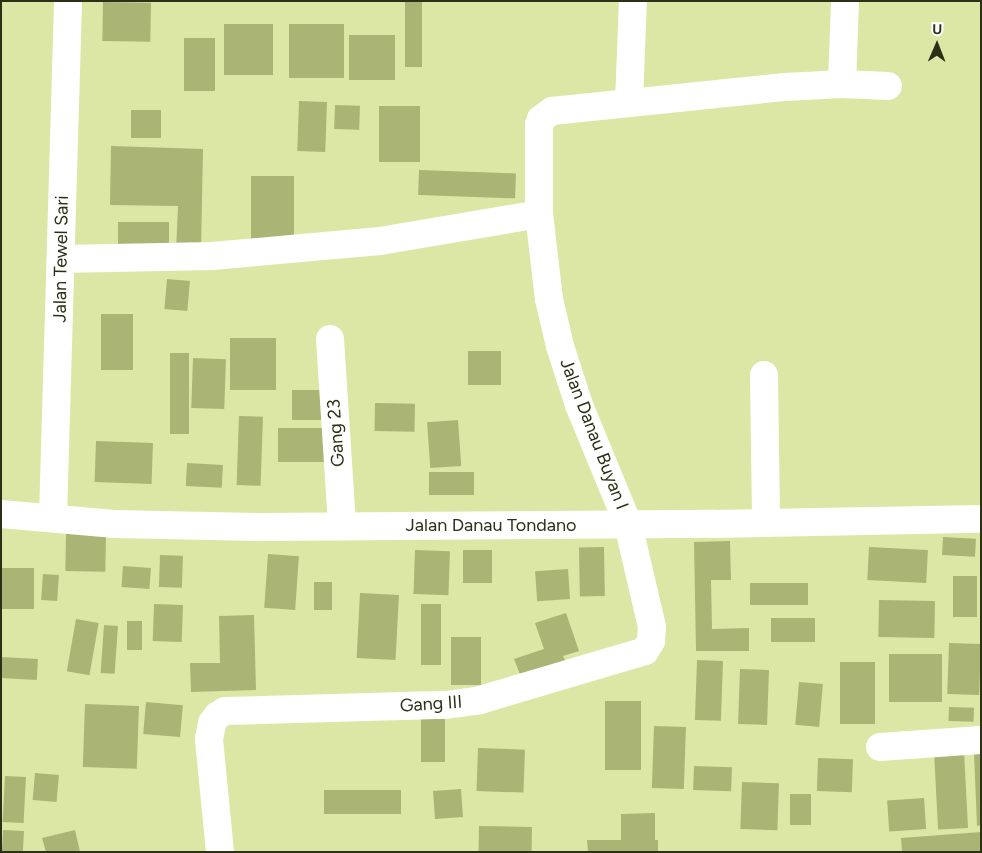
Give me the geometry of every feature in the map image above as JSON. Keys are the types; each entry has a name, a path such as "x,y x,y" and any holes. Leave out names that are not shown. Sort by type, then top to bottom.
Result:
{"street":[{"name":"Jalan Tewel Sari","path":"53,517 68,1"},
{"path":"633,1 629,103 842,84 888,86"},
{"path":"842,84 846,1"},
{"name":"Jalan Danau Buyan I","path":"628,524 579,405 560,346 549,299 539,214 539,125 541,119 552,111 629,103"},
{"path":"61,259 212,256 380,241 539,214"},
{"name":"Gang 23","path":"330,339 342,526"},
{"path":"764,375 766,523"},
{"name":"Jalan Danau Tondano","path":"1,514 53,517 115,524 342,526 766,523 981,519"},
{"name":"Gang III","path":"220,852 209,739 212,723 217,716 225,711 446,705 515,691 645,651 651,641 652,627 628,524"},
{"path":"880,747 981,740"}],"building":[{"path":"405,1 422,1 422,67 405,67"},
{"path":"103,2 151,3 150,42 102,41"},
{"path":"224,24 273,24 273,75 224,75"},
{"path":"289,24 344,24 344,78 289,78"},
{"path":"349,35 395,35 395,80 349,80"},
{"path":"184,38 215,38 215,91 184,91"},
{"path":"299,101 327,102 325,152 297,151"},
{"path":"335,105 360,106 359,130 334,129"},
{"path":"379,106 420,106 420,162 379,162"},
{"path":"131,110 161,110 161,138 131,138"},
{"path":"111,146 203,149 201,251 176,251 178,206 110,205"},
{"path":"419,170 516,173 515,198 418,195"},
{"path":"251,176 294,176 294,239 251,239"},
{"path":"118,222 169,222 169,250 118,250"},
{"path":"167,279 190,281 187,311 164,309"},
{"path":"101,314 133,314 133,370 101,370"},
{"path":"230,338 276,338 276,390 230,390"},
{"path":"468,351 501,351 501,385 468,385"},
{"path":"170,353 189,353 189,434 170,434"},
{"path":"193,358 226,359 224,409 191,408"},
{"path":"292,390 325,390 325,420 292,420"},
{"path":"375,403 415,404 415,432 375,431"},
{"path":"239,416 263,417 261,486 237,485"},
{"path":"458,420 461,466 430,468 427,422"},
{"path":"278,428 331,428 331,462 278,462"},
{"path":"96,441 153,443 152,484 95,482"},
{"path":"187,463 223,465 222,488 186,486"},
{"path":"429,472 474,472 474,495 429,495"},
{"path":"66,533 106,534 105,572 65,571"},
{"path":"943,537 976,539 975,557 942,555"},
{"path":"730,541 731,580 711,580 712,629 749,628 749,651 696,651 694,542"},
{"path":"579,547 604,547 605,596 580,596"},
{"path":"869,547 928,550 926,583 867,580"},
{"path":"415,550 450,551 448,595 413,594"},
{"path":"463,550 492,550 492,583 463,583"},
{"path":"268,554 299,556 295,610 264,608"},
{"path":"160,555 183,556 182,588 159,587"},
{"path":"123,566 151,568 149,589 122,587"},
{"path":"1,568 34,568 34,609 1,609"},
{"path":"568,569 570,599 537,601 535,571"},
{"path":"43,574 59,575 57,601 41,600"},
{"path":"953,576 977,576 977,617 953,617"},
{"path":"314,582 332,582 332,610 314,610"},
{"path":"750,583 808,583 808,605 750,605"},
{"path":"360,593 399,595 396,660 357,658"},
{"path":"879,600 935,601 934,638 878,637"},
{"path":"154,604 183,605 182,642 153,641"},
{"path":"421,604 441,604 441,665 421,665"},
{"path":"566,613 579,651 563,656 566,662 521,677 514,659 544,649 535,623"},
{"path":"254,615 256,690 191,692 190,663 220,663 219,616"},
{"path":"771,618 815,618 815,642 771,642"},
{"path":"76,619 99,623 89,675 67,671"},
{"path":"127,621 142,621 142,650 127,650"},
{"path":"104,625 118,626 115,674 101,673"},
{"path":"451,637 481,637 481,685 451,685"},
{"path":"949,643 981,644 979,695 947,694"},
{"path":"889,654 942,654 942,702 889,702"},
{"path":"1,657 38,659 37,680 1,678"},
{"path":"697,660 723,661 721,721 695,720"},
{"path":"840,662 875,662 875,724 840,724"},
{"path":"740,669 769,670 767,725 738,724"},
{"path":"799,682 823,684 819,727 795,725"},
{"path":"605,701 641,701 641,770 605,770"},
{"path":"146,702 183,705 180,737 143,734"},
{"path":"85,704 139,706 137,769 83,767"},
{"path":"949,707 974,708 973,722 949,721"},
{"path":"421,718 445,718 445,762 421,762"},
{"path":"654,726 686,727 684,789 652,788"},
{"path":"478,748 525,750 523,793 476,791"},
{"path":"964,751 968,828 938,829 934,753"},
{"path":"974,753 981,753 981,825 977,826"},
{"path":"818,758 853,759 852,792 817,791"},
{"path":"694,766 732,767 731,791 693,790"},
{"path":"35,773 59,775 57,802 33,800"},
{"path":"5,776 26,777 24,823 3,822"},
{"path":"742,782 779,783 777,830 740,829"},
{"path":"461,789 463,817 435,819 433,791"},
{"path":"324,790 401,790 401,814 324,814"},
{"path":"790,794 811,794 811,825 790,825"},
{"path":"924,798 926,829 889,832 887,801"},
{"path":"655,813 655,840 658,840 658,852 588,852 587,840 621,840 621,814"},
{"path":"479,826 532,827 532,852 479,852"},
{"path":"3,830 24,831 23,852 2,852"},
{"path":"75,830 80,852 46,852 42,838"},
{"path":"981,832 981,852 902,852 901,838"}]}
